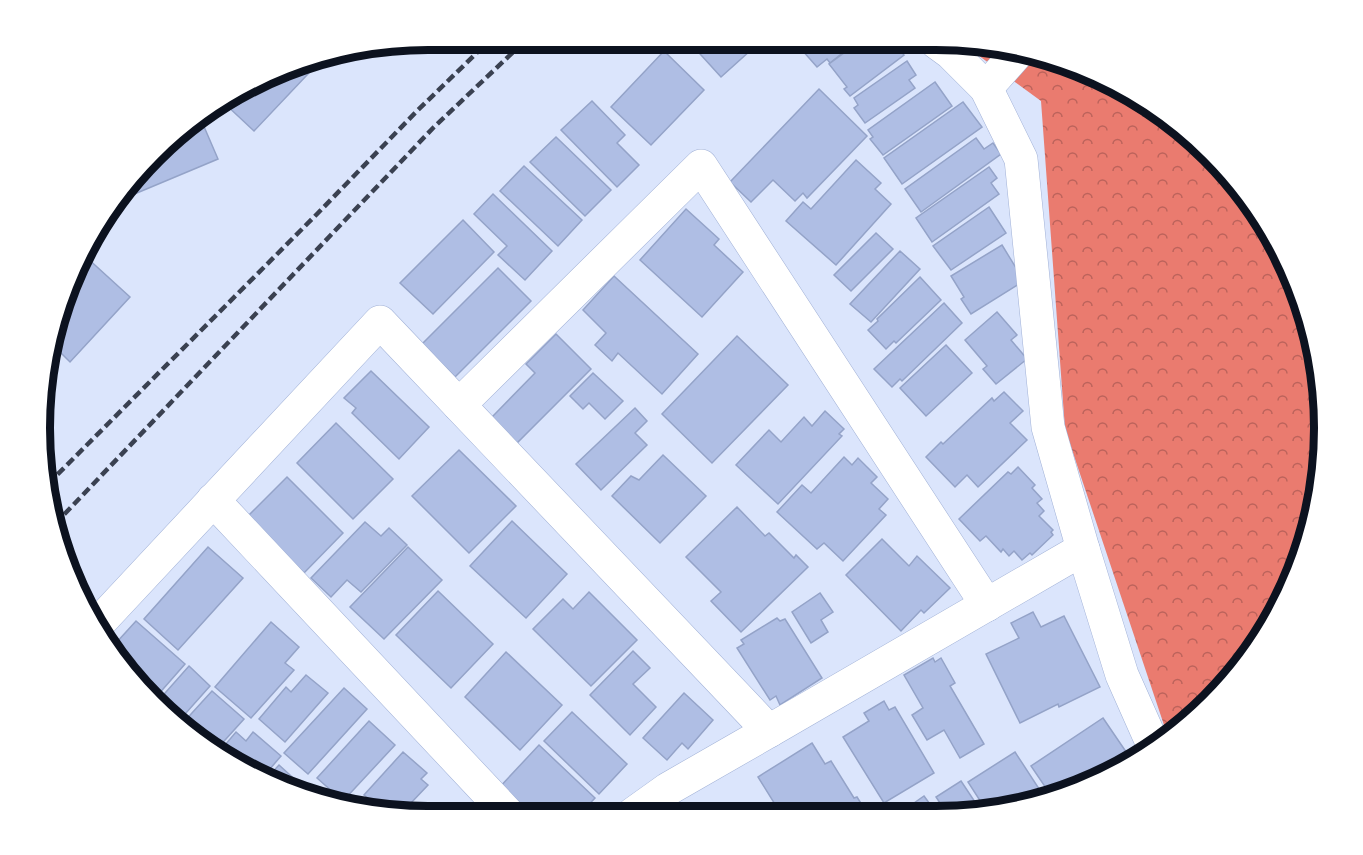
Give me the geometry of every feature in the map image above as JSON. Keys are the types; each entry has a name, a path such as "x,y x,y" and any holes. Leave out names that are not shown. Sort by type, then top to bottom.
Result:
{"street":[{"path":"946,50 986,88 1021,159 1048,427 1122,675 1150,739"},
{"path":"986,88 1013,58"},
{"path":"459,405 701,166 987,604"},
{"path":"102,619 380,322 769,731"},
{"path":"213,500 500,806"},
{"path":"644,806 668,789 1083,549"}],"green space":[{"path":"973,52 1033,62 1080,78 1103,88 1146,113 1185,143 1220,178 1250,217 1263,239 1285,283 1301,330 1306,354 1313,403 1313,452 1301,525 1285,572 1263,616 1235,658 1203,695 1165,728 1065,429 1041,101"}],"building":[{"path":"696,50 751,50 721,77"},
{"path":"802,50 846,50 830,63 827,59 817,67"},
{"path":"848,50 900,50 904,55 850,96 844,89 847,87 829,64"},
{"path":"664,51 704,90 651,145 611,107"},
{"path":"907,61 916,75 909,80 915,88 865,123 854,108 858,105 854,98"},
{"path":"314,67 254,131 228,106 260,88"},
{"path":"935,82 952,106 883,155 870,139 873,137 868,130"},
{"path":"819,89 867,136 807,198 803,193 795,201 773,180 751,202 730,182"},
{"path":"592,101 625,135 617,143 639,165 617,187 561,130"},
{"path":"963,102 982,127 902,184 884,158"},
{"path":"203,124 218,159 128,197 160,160"},
{"path":"556,137 611,190 585,216 530,162"},
{"path":"976,138 984,149 993,143 1001,154 921,212 905,189"},
{"path":"856,160 881,183 875,189 891,204 836,265 786,221 803,202 811,209"},
{"path":"524,166 582,220 558,246 500,191"},
{"path":"989,167 997,178 991,183 999,194 932,242 916,218"},
{"path":"493,194 552,251 525,280 498,255 507,246 474,214"},
{"path":"989,207 1006,233 951,270 933,246"},
{"path":"686,209 719,239 714,245 743,272 702,317 640,260"},
{"path":"463,220 494,252 433,314 400,283"},
{"path":"876,233 893,249 851,291 834,275"},
{"path":"1002,245 1024,281 971,314 961,299 964,297 951,276"},
{"path":"900,251 920,269 871,322 850,304"},
{"path":"88,259 130,297 70,362 58,350 70,306"},
{"path":"498,268 531,301 455,377 422,344"},
{"path":"614,276 698,354 662,394 618,353 612,361 595,345 606,333 583,310"},
{"path":"920,277 941,300 896,343 894,341 886,349 868,330"},
{"path":"944,303 962,323 902,381 900,379 892,387 874,369"},
{"path":"997,312 1017,335 1011,340 1027,359 996,384 983,369 987,366 965,340"},
{"path":"556,334 591,369 513,447 492,417 535,373 526,364"},
{"path":"737,336 788,385 712,463 662,414"},
{"path":"946,345 972,373 926,416 900,388"},
{"path":"371,371 429,427 399,459 352,413 356,408 344,398"},
{"path":"593,373 623,401 605,419 589,403 583,409 570,396"},
{"path":"1004,392 1023,411 1010,423 1027,440 978,487 967,475 955,487 926,457 992,398 994,401"},
{"path":"635,408 647,421 635,433 647,445 601,490 576,464"},
{"path":"825,411 844,429 839,434 842,436 778,504 736,465 769,430 781,442 804,417 812,426"},
{"path":"336,423 393,479 353,519 297,463"},
{"path":"459,450 516,506 469,553 412,496"},
{"path":"663,455 706,496 660,543 612,496 631,476 639,480"},
{"path":"844,457 852,465 858,458 877,477 871,483 888,499 879,509 886,515 843,561 824,543 817,549 777,512 802,485 811,493"},
{"path":"1018,467 1035,485 1032,488 1042,499 1037,503 1044,511 1039,516 1053,530 1051,532 1053,535 1032,555 1030,553 1022,560 1014,551 1009,556 1003,549 1001,552 986,536 980,541 959,519 1008,472 1011,474"},
{"path":"287,477 343,533 304,573 247,517"},
{"path":"737,507 765,536 769,533 794,558 796,555 808,567 741,632 711,601 721,592 686,557"},
{"path":"512,521 567,574 526,618 470,566"},
{"path":"365,522 381,536 389,528 407,545 361,592 347,580 331,597 311,578"},
{"path":"882,539 909,566 917,556 950,588 924,613 921,610 901,631 846,575"},
{"path":"208,547 243,578 178,650 144,619"},
{"path":"408,547 442,580 384,639 350,607"},
{"path":"438,591 493,644 451,688 396,635"},
{"path":"589,592 637,640 591,686 533,629 563,599 573,609"},
{"path":"820,593 833,612 821,620 828,632 811,643 792,612"},
{"path":"1033,612 1041,627 1064,616 1100,687 1020,723 986,654 1019,638 1011,623"},
{"path":"777,618 780,621 785,619 822,678 780,705 776,696 770,700 737,648 744,644 741,640"},
{"path":"136,621 185,664 159,694 133,664 135,661 116,643"},
{"path":"271,622 299,647 285,663 294,670 251,718 215,687"},
{"path":"633,651 650,668 633,684 656,707 630,735 590,695"},
{"path":"506,652 562,705 520,750 465,697"},
{"path":"933,658 935,662 941,658 955,683 950,686 984,744 960,758 944,730 927,740 912,715 923,708 904,675"},
{"path":"189,666 210,686 183,716 162,697"},
{"path":"306,675 328,693 285,742 259,719 286,687 291,692"},
{"path":"344,688 367,709 308,774 284,753"},
{"path":"212,691 244,719 221,744 187,719"},
{"path":"684,693 713,720 688,749 682,743 667,760 643,738"},
{"path":"884,701 889,710 895,707 934,773 884,803 843,737 869,721 864,713"},
{"path":"572,712 627,764 599,794 544,741"},
{"path":"1103,718 1127,753 1103,767 1046,789 1031,766"},
{"path":"369,721 395,745 347,797 335,794 317,778"},
{"path":"236,732 246,741 253,732 281,756 268,771 224,746"},
{"path":"812,743 825,764 831,761 854,798 857,797 863,806 776,806 758,777"},
{"path":"539,745 595,798 588,806 514,806 497,790"},
{"path":"403,752 427,773 421,779 428,785 410,804 411,805 369,801 364,795"},
{"path":"1015,752 1040,791 981,802 968,782"},
{"path":"279,765 298,782 283,777 272,772"},
{"path":"961,781 976,803 942,806 936,797"},
{"path":"924,796 931,806 910,806"}],"railway":[{"path":"53,479 480,50"},
{"path":"61,518 434,127 515,50"}]}
